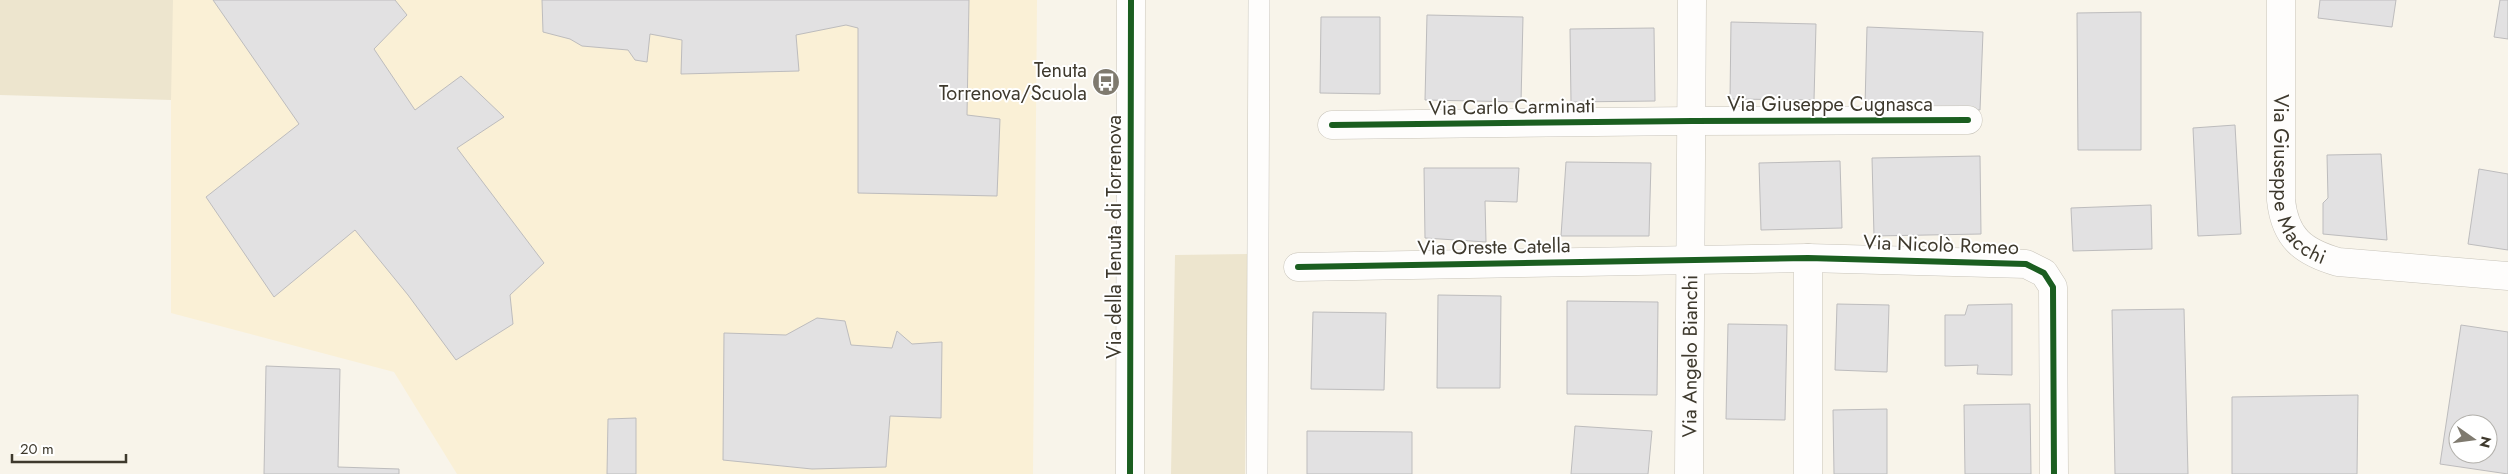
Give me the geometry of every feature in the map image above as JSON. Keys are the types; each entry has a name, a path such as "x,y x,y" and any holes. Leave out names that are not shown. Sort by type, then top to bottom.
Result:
{"street":[{"name":"Via della Tenuta di Torrenova","path":"1130,474 1131,0"},
{"name":"Via Angelo Bianchi","path":"1689,474 1692,0"},
{"name":"Via Giuseppe Macchi","path":"2281,0 2281,200 2290,234 2312,252 2338,262 2508,276"},
{"name":"Via Giuseppe Cugnasca","path":"1692,121 1968,120"},
{"name":"Via Carlo Carminati","path":"1332,126 1692,121"},
{"name":"Via Nicolò Romeo","path":"1690,259 1808,258 2019,263 2036,267 2044,273 2053,287 2054,295 2054,474"},
{"path":"1808,258 1808,474"},
{"name":"Via Oreste Catella","path":"1298,267 1690,259"}],"lane":[{"path":"1257,474 1259,0"}],"shaded area":[{"path":"0,0 173,0 171,100 0,95"},
{"path":"171,0 1037,0 1033,474 457,474 394,372 171,313"},
{"path":"1248,254 1245,474 1171,474 1175,255"}],"building":[{"path":"213,0 395,0 407,15 374,49 415,110 461,76 504,117 457,148 544,263 510,295 513,324 456,360 408,295 355,230 274,297 206,197 299,124"},
{"path":"542,0 969,0 967,115 1000,119 997,196 858,193 858,28 846,25 796,35 799,71 681,74 682,40 650,34 647,62 635,60 628,50 582,46 570,39 543,32"},
{"path":"2320,0 2396,0 2392,27 2318,18"},
{"path":"2500,0 2508,0 2508,39 2494,37"},
{"path":"2141,12 2141,150 2078,150 2077,13"},
{"path":"1427,15 1523,17 1521,102 1425,100"},
{"path":"1321,17 1380,17 1380,94 1320,93"},
{"path":"1731,22 1816,24 1814,100 1730,99"},
{"path":"1867,27 1983,32 1980,110 1865,106"},
{"path":"1654,28 1655,101 1571,102 1570,29"},
{"path":"2235,125 2241,234 2198,236 2193,128"},
{"path":"2381,154 2387,240 2323,234 2323,203 2328,198 2327,155"},
{"path":"1980,156 1981,234 1874,236 1872,158"},
{"path":"1840,161 1842,228 1761,230 1759,163"},
{"path":"1566,162 1651,163 1649,236 1561,236"},
{"path":"1424,168 1519,168 1517,202 1485,201 1486,242 1425,238"},
{"path":"2479,169 2508,174 2508,250 2468,244"},
{"path":"2151,205 2152,249 2073,251 2071,208"},
{"path":"1438,295 1501,296 1500,388 1437,388"},
{"path":"1567,301 1658,302 1657,395 1567,394"},
{"path":"1837,304 1889,305 1887,372 1835,370"},
{"path":"2012,304 2012,375 1977,374 1978,365 1945,366 1945,315 1965,315 1968,305"},
{"path":"2184,309 2188,474 2115,474 2112,310"},
{"path":"1313,312 1386,313 1384,390 1311,389"},
{"path":"817,318 845,321 851,345 892,348 897,331 912,344 942,342 941,418 890,416 886,467 812,469 723,460 724,333 786,335"},
{"path":"1728,324 1787,325 1785,420 1726,419"},
{"path":"2461,325 2508,332 2508,474 2440,464"},
{"path":"266,366 340,369 338,467 399,469 399,474 264,474"},
{"path":"2358,395 2357,474 2232,474 2232,397"},
{"path":"2030,404 2031,474 1965,474 1964,405"},
{"path":"1887,409 1887,474 1834,474 1833,410"},
{"path":"636,418 636,474 607,474 608,419"},
{"path":"1575,426 1652,431 1648,474 1571,474"},
{"path":"1307,431 1412,432 1412,474 1307,474"}],"cycle path":[{"path":"1130,474 1131,0"},
{"path":"1332,125 1968,120"},
{"path":"1298,267 1808,258 2026,264 2044,273 2053,287 2054,474"}],"place":[{"name":"Tenuta Torrenova/Scuola","path":"1106,82"}]}
